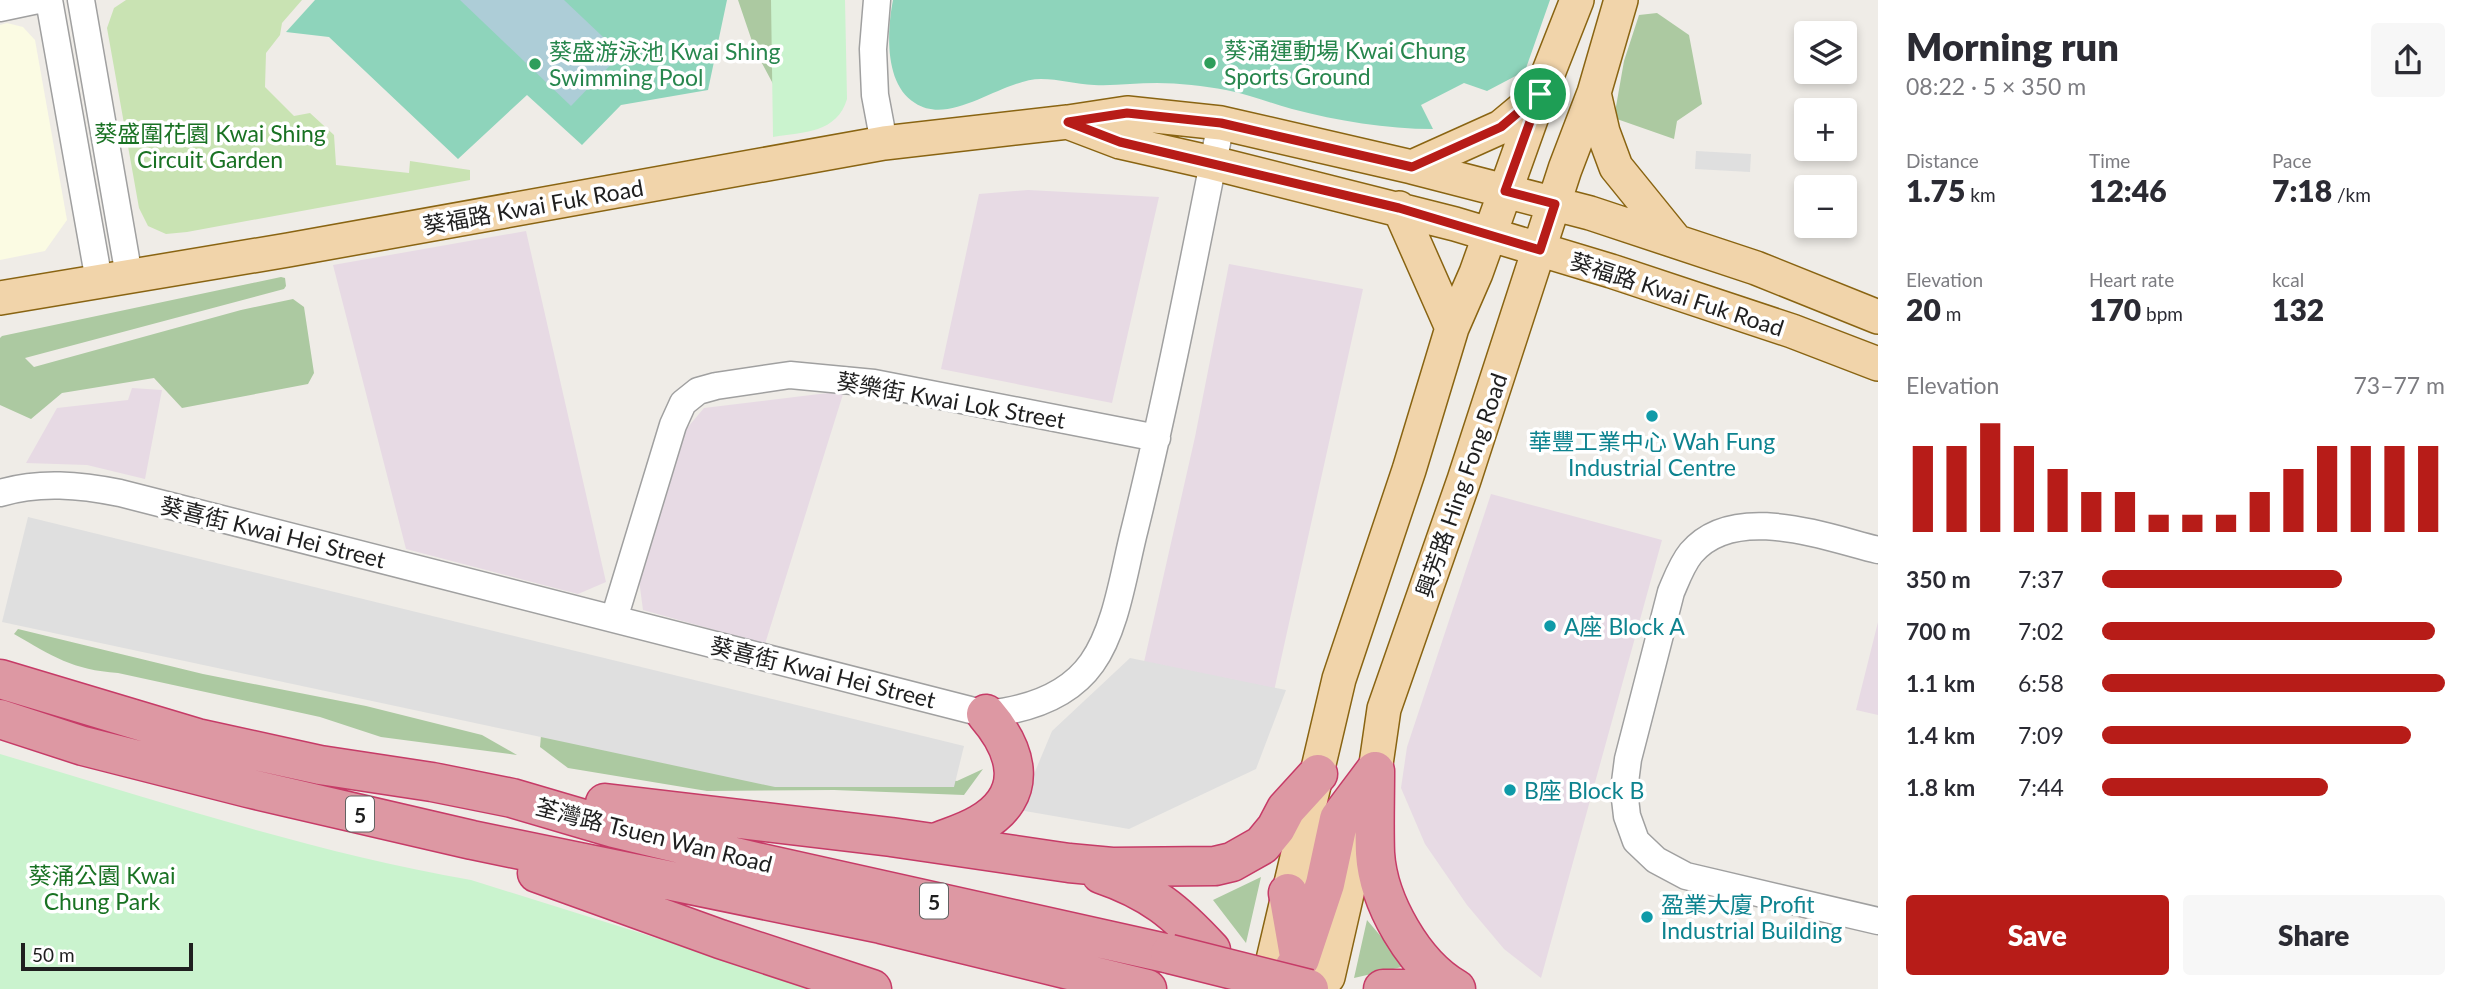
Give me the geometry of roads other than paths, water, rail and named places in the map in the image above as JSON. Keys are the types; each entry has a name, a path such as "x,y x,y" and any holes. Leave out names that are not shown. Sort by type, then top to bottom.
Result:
{"highway":[{"name":"荃灣路 Tsuen Wan Road","path":"0,680 197,738 320,765 432,782 512,799 614,828 719,853 1206,962 1301,971"},
{"path":"935,843 979,825 995,814 1008,800 1015,771 1012,757 1001,732 986,714"},
{"name":"荃灣路 Tsuen Wan Road","path":"0,719 83,746 190,774 472,840 881,924 1147,989"},
{"path":"1301,971 1325,884 1339,819 1376,771"},
{"path":"1376,771 1375,856 1384,895 1416,953 1444,982 1456,989"},
{"path":"512,799 554,798 619,804 935,843 1069,863 1112,867 1192,867 1232,862 1262,845 1276,828 1286,809 1318,774"},
{"path":"472,840 518,866 606,899 872,989"},
{"path":"1069,863 1143,891 1171,910 1211,950"},
{"path":"1288,892 1301,971"},
{"path":"1383,989 1423,989"}],"main road":[{"path":"1288,892 1339,679 1409,470 1452,328 1577,0"},
{"name":"興芳路 Hing Fong Road","path":"1376,771 1384,709 1464,480 1565,169 1594,93 1621,0"},
{"path":"1594,93 1603,132 1616,167 1677,241"},
{"path":"1412,167 1501,127 1540,94"},
{"name":"葵福路 Kwai Fuk Road","path":"0,298 288,250 884,143 1127,113 1221,123 1412,167 1555,204 1756,268 1878,317"},
{"name":"葵福路 Kwai Fuk Road","path":"1068,122 1120,142 1399,208 1490,234 1779,327 1878,364"},
{"path":"1399,208 1452,328"}],"street":[{"path":"0,8 38,0"},
{"path":"49,0 114,278"},
{"path":"81,0 114,278"},
{"path":"877,0 873,50 875,95 884,143"},
{"name":"葵喜街 Kwai Hei Street","path":"0,493 51,485 81,485 120,493 986,714 1013,711 1041,702 1075,682 1092,663 1109,629 1157,438 1221,123"},
{"name":"葵樂街 Kwai Lok Street","path":"614,620 673,425 683,403 698,391 790,375 874,383 1157,438"},
{"path":"1878,550 1770,526 1747,526 1710,537 1692,552 1671,592 1628,759 1624,790 1626,816 1636,841 1656,860 1686,876 1878,921"}],"water":[{"path":"460,0 564,0 621,54 571,106"}],"place":[{"name":"葵涌運動場 Kwai Chung Sports Ground","path":"1210,63"},
{"name":"葵盛游泳池 Kwai Shing Swimming Pool","path":"535,64"},
{"name":"華豐工業中心 Wah Fung Industrial Centre","path":"1652,416"},
{"name":"A座 Block A","path":"1550,626"},
{"name":"B座 Block B","path":"1510,790"},
{"name":"盈業大廈 Profit Industrial Building","path":"1647,917"}],"park label":[{"name":"葵盛圍花園 Kwai Shing Circuit Garden","path":"210,146"},
{"name":"葵涌公園 Kwai Chung Park","path":"102,888"}]}
